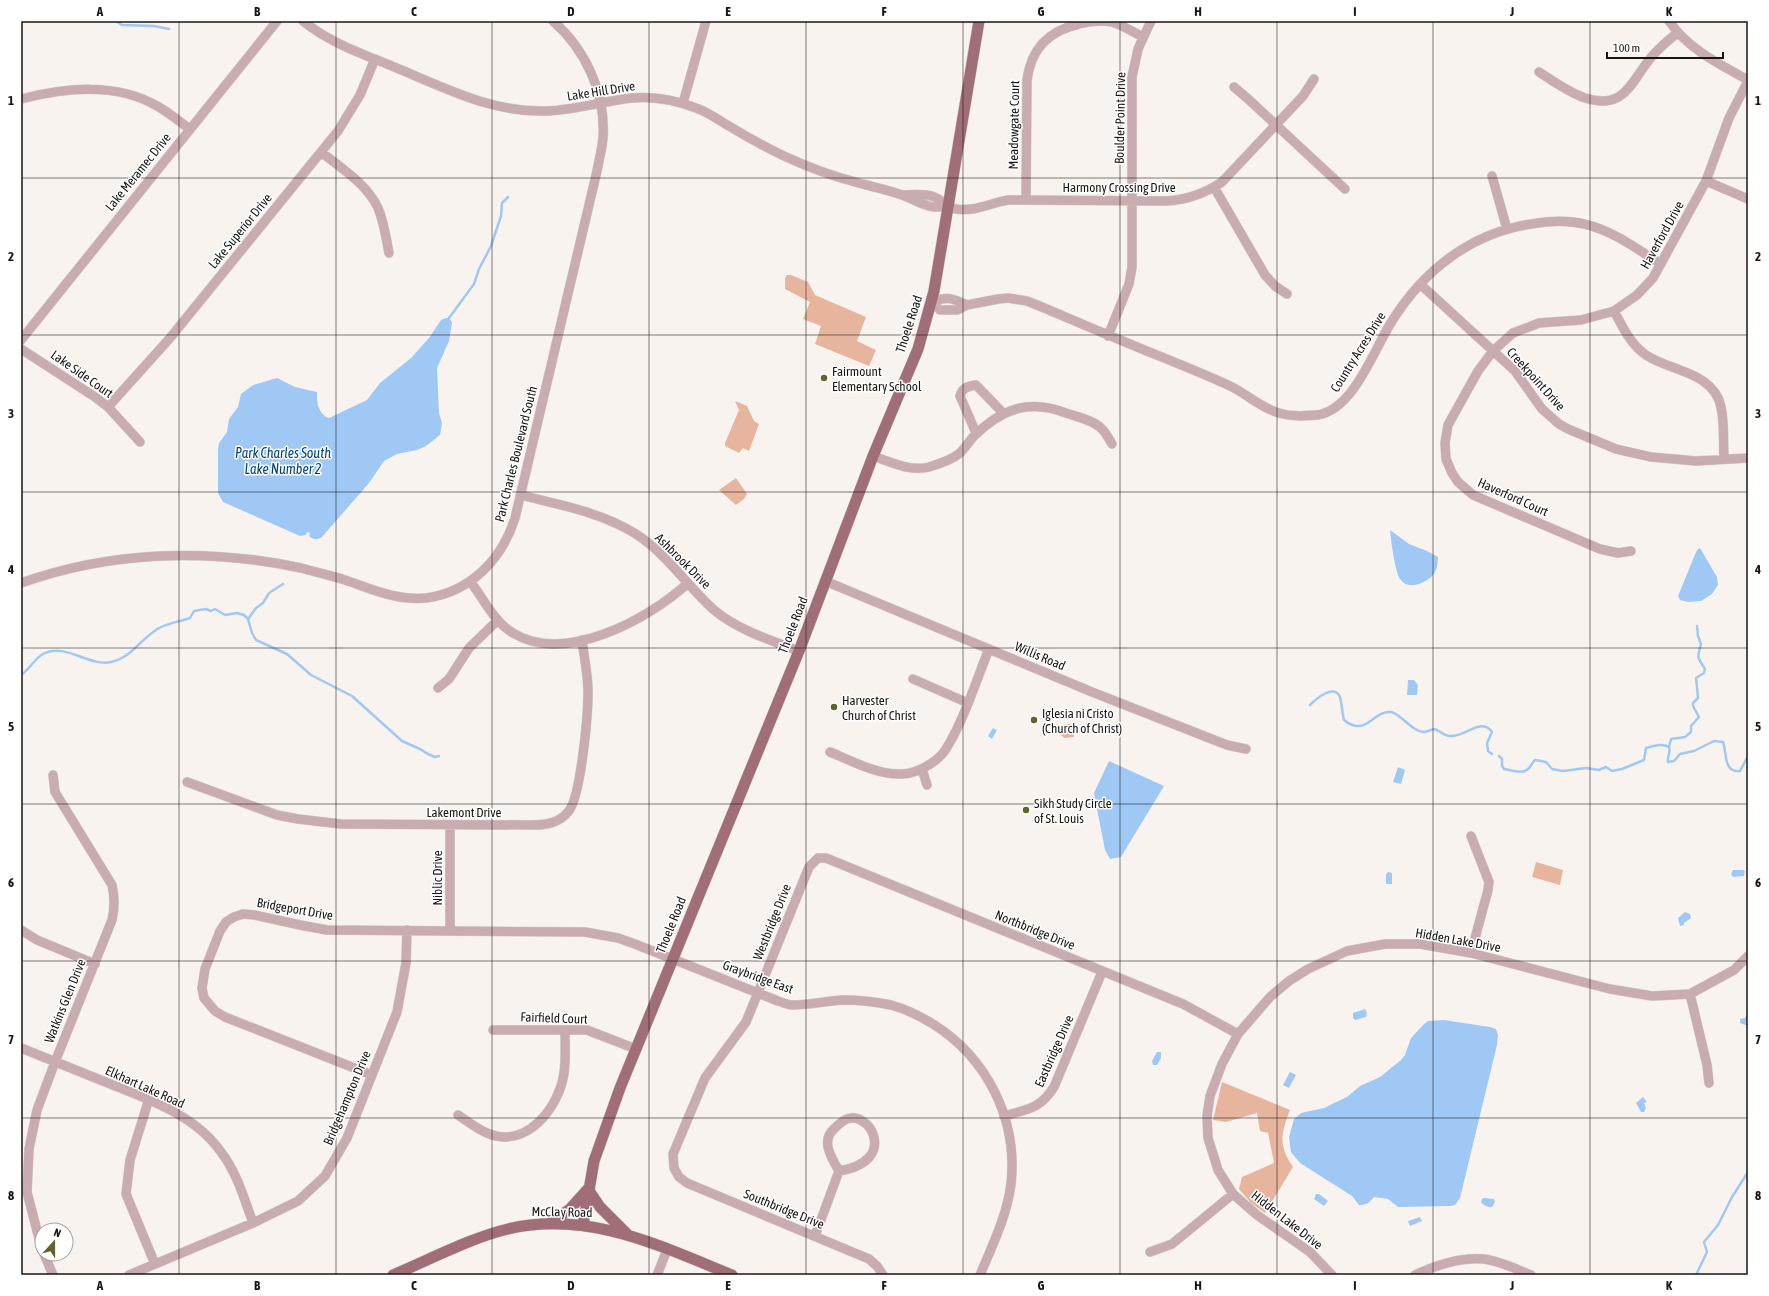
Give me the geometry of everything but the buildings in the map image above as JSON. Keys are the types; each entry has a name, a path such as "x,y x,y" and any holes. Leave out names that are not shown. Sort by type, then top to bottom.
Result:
{"main road":[{"name":"Thoele Road","path":"583,1225 594,1161 636,1048 799,651 873,456 918,349 932,302 979,21"},
{"path":"550,1223 570,1209 588,1189 600,1207 627,1235"},
{"name":"McClay Road","path":"393,1275 491,1234 526,1226 550,1223 603,1228 627,1235 732,1275"}],"street":[{"name":"Lake Meramec Drive","path":"21,340 277,21"},
{"name":"Lake Hill Drive","path":"303,21 331,40 474,100 508,109 546,111 565,110 645,97 683,103 699,109 762,146 803,165 850,181 902,195 933,208 947,206"},
{"name":"Park Charles Boulevard South","path":"21,583 53,573 101,563 151,556 179,555 228,557 293,567 344,580 376,592 400,598 436,596 446,593 470,581 493,561 506,541 515,518 521,495 597,171 603,138 601,103 594,80 580,53 560,27 553,21"},
{"path":"683,103 706,21"},
{"name":"Meadowgate Court","path":"1026,200 1027,80 1030,63 1040,46 1056,32 1074,25 1095,21 1114,23 1143,36"},
{"name":"Boulder Point Drive","path":"1108,336 1131,278 1132,77 1138,49 1151,21"},
{"path":"1669,21 1687,42 1709,58 1748,80"},
{"path":"1539,72 1584,98 1604,100 1614,98 1628,90 1654,54 1678,32"},
{"name":"Lake Superior Drive","path":"108,407 170,338 321,152 350,112 360,95 376,59"},
{"name":"Harmony Crossing Drive","path":"947,206 956,209 969,209 1002,201 1026,200 1132,201 1186,199 1214,187 1229,174 1303,96 1314,79"},
{"name":"Haverford Drive","path":"1493,351 1513,333 1539,322 1581,320 1614,311 1627,303 1645,287 1653,278 1706,181 1729,118 1748,80"},
{"path":"1234,87 1345,189"},
{"path":"21,99 77,90 111,90 142,99 156,105 190,129"},
{"path":"321,152 351,176 372,197 382,218 389,253"},
{"path":"1492,176 1506,229"},
{"path":"1706,181 1748,199"},
{"path":"1214,187 1265,275 1287,294"},
{"name":"Country Acres Drive","path":"932,302 940,310 957,310 967,305 998,299 1008,298 1026,301 1229,385 1272,411 1296,416 1319,414 1336,408 1354,388 1392,321 1420,284 1442,262 1479,240 1506,229 1533,224 1554,222 1584,224 1610,234 1661,264"},
{"name":"Creekpoint Drive","path":"1420,284 1515,371 1542,409 1559,424 1568,429 1616,448 1651,457 1696,461 1724,458 1748,458"},
{"path":"1614,311 1627,336 1645,354 1699,379 1713,391 1720,404 1724,458"},
{"name":"Lake Side Court","path":"21,349 84,389 108,407 140,442"},
{"name":"Haverford Court","path":"1493,351 1474,377 1452,417 1446,433 1446,459 1458,482 1473,495 1600,549 1618,553 1630,551"},
{"path":"976,433 960,396 961,392 969,385 976,385 1003,413"},
{"path":"873,456 904,466 916,468 928,467 960,453 976,433 995,418 1003,413 1025,406 1038,406 1060,410 1098,426 1112,444"},
{"name":"Ashbrook Drive","path":"521,495 584,511 619,524 651,545 715,610 727,619 752,632 799,651"},
{"path":"470,581 498,620 511,632 534,642 545,644 582,640 612,631 635,621 673,597 688,583"},
{"name":"Willis Road","path":"825,581 1092,692 1227,745 1246,750"},
{"path":"438,688 450,679 469,648 498,620"},
{"name":"Lakemont Drive","path":"187,782 277,815 341,824 544,825 553,823 562,818 573,806 578,788 587,711 587,672 582,640"},
{"path":"830,752 880,772 903,774 922,769 945,751 968,703 989,649"},
{"path":"913,679 968,703"},
{"path":"922,769 927,785"},
{"name":"Watkins Glen Drive","path":"35,1222 27,1192 29,1149 37,1110 112,920 115,897 112,885 55,792 53,775"},
{"name":"Niblic Drive","path":"450,825 450,931"},
{"path":"1471,836 1488,882 1488,890 1471,953"},
{"name":"Northbridge Drive","path":"818,858 826,858 1182,1004 1238,1034"},
{"name":"Westbridge Drive","path":"674,1168 673,1154 705,1078 746,1022 809,867 818,858"},
{"name":"Bridgeport Drive","path":"372,1075 238,1022 215,1011 204,998 202,978 220,931 226,922 243,914 327,930 586,932 618,938 673,959"},
{"path":"21,930 37,940 95,964"},
{"name":"Bridgehampton Drive","path":"129,1275 253,1223 298,1201 325,1176 347,1138 390,1030 401,995 406,963 407,930"},
{"name":"Hidden Lake Drive","path":"1332,1275 1310,1252 1256,1215 1233,1194 1216,1164 1208,1138 1207,1116 1212,1090 1222,1064 1238,1034 1270,997 1289,981 1308,969 1347,951 1366,946 1385,944 1420,944 1471,953 1610,989 1652,996 1690,994 1734,970 1748,956"},
{"name":"Graybridge East","path":"673,959 791,1005 844,1000 870,1001 894,1006 920,1016 942,1030 965,1050 981,1069 997,1096 1010,1136 1012,1158 1011,1184 1004,1213 980,1275"},
{"name":"Eastbridge Drive","path":"1004,1116 1037,1106 1047,1098 1054,1087 1102,972"},
{"path":"1690,994 1707,1065 1709,1084"},
{"name":"Fairfield Court","path":"493,1030 587,1030 636,1048"},
{"path":"458,1115 487,1133 500,1136 524,1134 533,1128 552,1106 560,1087 564,1074 565,1030"},
{"name":"Elkhart Lake Road","path":"21,1048 149,1100 182,1116 199,1128 220,1150 234,1172 253,1223"},
{"path":"149,1100 130,1160 126,1194 155,1264"},
{"path":"815,1236 839,1171 832,1158 827,1142 829,1132 845,1119 857,1118 870,1126 875,1141 873,1154 864,1163 852,1169 839,1171"},
{"name":"Southbridge Drive","path":"674,1168 679,1177 687,1183 869,1258 883,1275"},
{"path":"1150,1252 1172,1244 1233,1194"},
{"path":"657,1275 667,1250"},
{"path":"1415,1275 1464,1259 1484,1259 1503,1264 1531,1275"},
{"path":"47,1262 53,1275"}],"shaded area":[{"path":"787,275 791,275 808,282 815,295 866,317 857,341 876,350 869,366 815,344 821,326 803,319 810,302 785,289 785,278"},
{"path":"735,401 747,406 754,421 759,424 749,451 743,448 739,453 725,446 739,410"},
{"path":"736,478 747,494 744,499 736,505 719,490"},
{"path":"1068,724 1072,724 1074,737 1064,738 1060,734 1060,729"},
{"path":"1536,862 1563,870 1560,885 1532,877"},
{"path":"1222,1082 1290,1110 1282,1139 1285,1152 1293,1167 1265,1213 1251,1203 1239,1189 1242,1177 1274,1163 1268,1133 1260,1131 1257,1113 1226,1122 1213,1120"}],"water":[{"name":"Park Charles South Lake Number 2","path":"449,318 452,322 449,341 437,368 439,413 442,423 440,435 426,446 417,450 397,454 384,461 369,483 322,537 314,539 309,536 310,533 307,532 306,535 300,536 223,502 218,493 219,443 227,432 229,419 238,407 241,394 253,385 277,378 295,387 317,392 319,409 326,417 329,418 367,400 380,383 411,358 429,338 441,320"},
{"path":"1390,530 1409,544 1438,557 1436,569 1430,578 1422,583 1412,585 1403,583 1398,575 1395,563"},
{"path":"1700,548 1717,577 1718,585 1712,594 1701,601 1688,602 1680,600 1678,596 1696,552"},
{"path":"1408,680 1414,680 1418,685 1417,695 1407,695"},
{"path":"993,728 997,730 992,739 988,736"},
{"path":"1109,761 1164,786 1121,857 1110,859 1105,850 1094,793"},
{"path":"1398,767 1405,770 1401,784 1393,782"},
{"path":"1733,870 1745,871 1744,876 1733,877 1731,874"},
{"path":"1388,872 1392,873 1392,884 1386,884 1386,874"},
{"path":"1685,912 1690,914 1691,918 1684,923 1684,925 1680,926 1678,918"},
{"path":"1365,1009 1367,1013 1366,1017 1355,1020 1353,1018 1353,1013"},
{"path":"1748,1013 1748,1026 1740,1023 1740,1019 1745,1018"},
{"path":"1444,1020 1490,1027 1496,1029 1498,1035 1497,1045 1460,1198 1455,1205 1450,1206 1398,1207 1388,1199 1374,1197 1368,1203 1359,1205 1352,1196 1300,1163 1291,1152 1289,1137 1294,1119 1301,1113 1324,1108 1347,1097 1360,1086 1380,1077 1401,1060 1405,1055 1411,1038 1423,1025 1428,1021"},
{"path":"1157,1052 1161,1052 1161,1058 1157,1065 1153,1065 1152,1061"},
{"path":"1290,1072 1296,1075 1289,1088 1283,1085"},
{"path":"1643,1097 1647,1102 1644,1103 1646,1108 1644,1112 1641,1112 1636,1103"},
{"path":"1316,1194 1319,1194 1328,1201 1324,1206 1314,1199"},
{"path":"1484,1198 1494,1199 1495,1202 1492,1207 1488,1207 1481,1202"},
{"path":"1420,1217 1422,1221 1410,1226 1408,1221"}],"waterway":[{"path":"116,21 122,25 154,26 169,29"},
{"path":"449,318 474,284 479,269 491,246 501,216 502,203 508,197"},
{"path":"248,619 256,608 263,603 269,593 283,584"},
{"path":"21,675 40,656 51,651 60,651 103,663 111,662 130,653 150,634 160,628 168,624 190,618 194,611 206,609 211,611 215,609 225,615 237,613 244,615 248,619 252,633 256,640 287,654 311,675 352,696 402,741 435,757 439,756"},
{"path":"1669,747 1671,739 1685,737 1691,732 1691,726 1699,717 1693,706 1693,703 1698,698 1696,678 1704,673 1705,669 1698,657 1701,644 1697,626"},
{"path":"1310,705 1316,699 1325,694 1334,692 1340,697 1344,720 1352,725 1364,725 1379,715 1391,712 1395,713 1411,726 1420,731 1425,732 1434,729 1449,736 1455,736 1483,726 1492,732 1487,743 1488,751 1492,754"},
{"path":"1499,756 1502,759 1502,766 1504,769 1521,772 1527,770 1535,760 1546,762 1552,769 1563,771 1586,768 1599,770 1606,767 1612,771 1622,769 1644,760 1646,748 1661,745 1669,747 1670,751 1668,762 1674,761 1680,754 1694,751 1714,741 1723,742 1728,765 1735,771 1740,771 1748,756"},
{"path":"1696,1275 1707,1252 1704,1242 1718,1225 1732,1197 1748,1172"}],"place":[{"name":"Fairmount Elementary School","path":"824,378"},
{"name":"Harvester Church of Christ","path":"834,707"},
{"name":"Iglesia ni Cristo (Church of Christ)","path":"1034,720"},
{"name":"Sikh Study Circle of St. Louis","path":"1026,810"}]}
